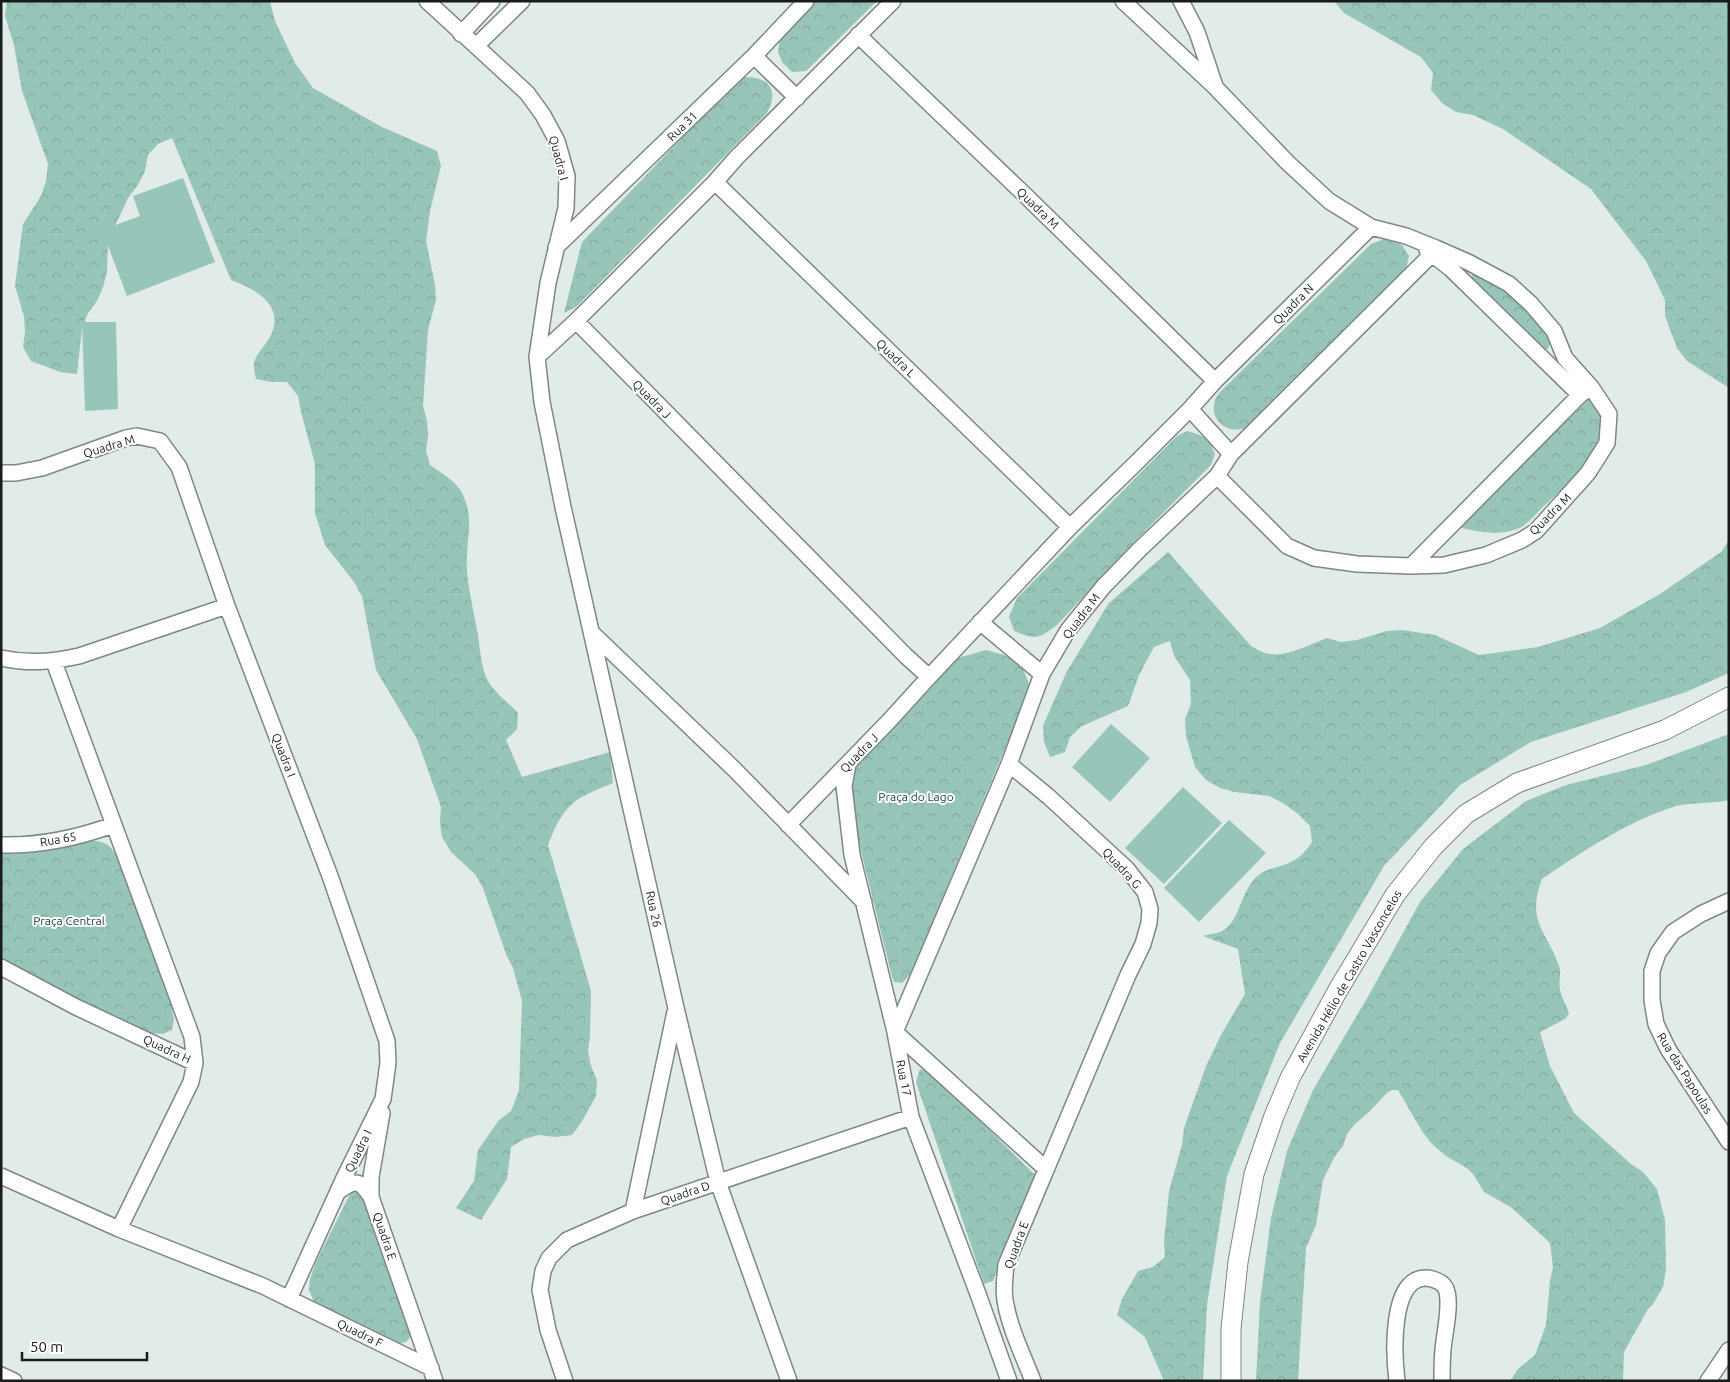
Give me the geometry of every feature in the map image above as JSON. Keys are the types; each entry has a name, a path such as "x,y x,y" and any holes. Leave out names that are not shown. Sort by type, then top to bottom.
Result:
{"street":[{"name":"Quadra I","path":"427,1 461,34 527,92 543,115 557,141 567,176 566,208 548,283 537,357"},
{"path":"461,34 492,1"},
{"path":"476,46 522,1"},
{"name":"Rua 31","path":"556,247 754,56 806,1"},
{"path":"865,903 734,768 593,634 563,507 542,402 537,357 576,321 715,182 737,156 893,1"},
{"path":"1123,1 1215,87"},
{"name":"Quadra M","path":"1181,1 1197,32 1215,87 1287,162 1329,201 1371,226 1406,236 1468,262 1509,284 1531,304 1554,331 1566,358 1586,391"},
{"name":"Quadra M","path":"858,35 1215,381"},
{"path":"754,56 797,98"},
{"name":"Quadra L","path":"715,182 1070,527"},
{"name":"Quadra N","path":"1215,381 1371,226"},
{"name":"Quadra M","path":"1218,476 1287,546 1314,558 1356,564 1411,566 1444,565 1486,555 1522,540 1536,531 1588,473 1607,443 1609,414 1586,391 1432,254 1406,236"},
{"name":"Quadra M","path":"1009,764 1042,674 1068,630 1104,586 1140,548 1218,476 1231,454 1432,254"},
{"name":"Quadra J","path":"576,321 929,677 889,722 788,825"},
{"path":"929,677 1070,527 1190,410 1215,381"},
{"path":"1411,566 1586,391"},
{"path":"1190,410 1231,454"},
{"name":"Quadra M","path":"1,473 16,473 42,468 126,438 136,436 160,441 179,467 227,606"},
{"name":"Quadra I","path":"227,606 330,876 387,1041 388,1063 383,1099 289,1299"},
{"path":"1,658 33,662 54,662 78,656 227,606"},
{"path":"980,622 1042,674"},
{"name":"Rua 26","path":"593,634 676,1008 718,1182"},
{"path":"54,662 192,1037 195,1063"},
{"name":"Avenida Hélio de Castro Vasconcelos","path":"1231,1381 1231,1329 1238,1262 1254,1174 1274,1116 1290,1078 1338,990 1395,895 1433,847 1466,814 1517,783 1665,730 1729,697"},
{"name":"Rua 17","path":"848,764 844,786 852,855 895,1032 911,1117 1009,1381"},
{"path":"1009,764 895,1032 1046,1169"},
{"name":"Quadra G","path":"1009,764 1049,797 1127,869 1145,892 1150,909 1149,922 1143,944 1128,975 1046,1169"},
{"name":"Rua 65","path":"1,845 55,841 90,833 113,825"},
{"name":"Rua das Papoulas","path":"1729,901 1700,914 1673,932 1658,953 1652,971 1652,1000 1656,1024 1668,1049 1729,1142"},
{"name":"Quadra H","path":"1,967 76,1007 195,1063 191,1082 185,1096 119,1229"},
{"path":"633,1211 676,1008"},
{"name":"Quadra E","path":"383,1099 382,1116 371,1177 371,1197 433,1374"},
{"path":"718,1182 911,1117"},
{"name":"Quadra E","path":"1033,1381 1009,1317 1004,1285 1006,1265 1046,1169"},
{"path":"1,1176 119,1229 264,1286 289,1299"},
{"name":"Quadra D","path":"565,1381 548,1330 540,1290 543,1271 550,1258 567,1240 633,1211 718,1182 789,1381"},
{"path":"339,1191 348,1185 360,1183 371,1197"},
{"path":"1397,1381 1395,1332 1399,1306 1412,1282 1417,1279 1428,1278 1439,1282 1446,1289 1447,1302 1442,1381"},
{"name":"Quadra F","path":"289,1299 399,1352 433,1374"},
{"path":"399,1352 407,1349 411,1344 416,1325"},
{"path":"1708,1381 1728,1354"},
{"path":"1,1375 14,1381"}],"green space":[{"path":"7,1 270,1 275,21 295,63 313,88 382,127 437,151 441,166 430,211 426,241 435,285 436,300 428,330 423,406 428,435 426,451 430,465 457,486 466,503 469,525 467,574 483,668 493,689 518,713 517,729 506,740 522,777 610,752 613,783 588,794 572,805 559,820 548,845 591,991 588,1051 591,1066 597,1080 596,1096 572,1135 556,1137 539,1135 524,1139 511,1147 507,1179 481,1220 456,1208 474,1181 478,1150 499,1120 511,1111 519,1091 522,1001 513,968 506,954 483,888 475,874 451,852 442,837 441,807 417,739 376,670 362,596 354,582 325,545 315,513 315,464 298,396 287,382 271,382 256,379 254,363 271,335 274,324 271,306 258,293 231,280 172,138 158,144 148,155 145,171 138,185 128,198 108,241 107,272 97,301 88,313 82,328 77,374 60,372 31,361 23,347 24,316 15,286 23,224 41,196 46,181 48,164 22,91 14,45 5,16"},
{"path":"816,1 877,1 806,71 792,72 782,62 778,52 780,38"},
{"path":"1334,1 1729,1 1729,388 1687,361 1677,348 1665,316 1665,300 1646,261 1591,189 1503,129 1473,115 1456,112 1442,103 1431,90 1433,73 1421,57 1344,13"},
{"path":"745,77 761,79 770,86 772,98 767,113 576,307 564,313 582,242 705,114"},
{"path":"183,178 215,262 127,296 102,230 140,216 133,196"},
{"path":"1384,239 1402,245 1409,256 1406,269 1248,427 1231,429 1218,421 1214,407 1215,400 1220,392 1371,244"},
{"path":"1473,273 1511,292 1552,338 1548,349 1539,349 1470,279"},
{"path":"82,322 116,322 118,409 85,411"},
{"path":"1590,398 1599,412 1602,427 1591,456 1569,482 1533,518 1517,529 1495,533 1458,527"},
{"path":"1187,431 1197,434 1208,441 1215,454 1211,465 1138,538 1057,625 1037,637 1027,636 1014,631 1009,617 1017,598 1177,436"},
{"path":"1729,540 1729,673 1686,692 1531,742 1460,785 1384,866 1280,1043 1227,1176 1207,1305 1203,1381 1164,1381 1145,1337 1117,1315 1122,1299 1138,1271 1153,1267 1165,1257 1164,1241 1169,1191 1182,1145 1184,1128 1206,1066 1221,1035 1245,994 1238,949 1203,936 1220,932 1228,927 1253,880 1267,870 1296,859 1305,852 1312,842 1310,826 1283,803 1269,796 1235,792 1220,788 1206,780 1195,767 1186,736 1185,719 1191,704 1190,680 1174,656 1170,641 1154,647 1139,675 1128,706 1082,726 1070,737 1065,752 1050,757 1044,742 1043,726 1067,671 1109,603 1168,552 1251,646 1263,652 1281,654 1327,638 1341,642 1357,640 1387,631 1402,630 1435,635 1479,655 1538,647 1600,628 1660,594 1721,552"},
{"name":"Praça do Lago","path":"986,650 1004,655 1016,661 1024,671 1030,689 910,975 902,983 894,982 859,843 851,788 853,771 958,658"},
{"path":"1111,724 1150,758 1110,802 1072,767"},
{"path":"1729,734 1729,800 1676,806 1623,828 1542,879 1536,906 1540,925 1559,966 1559,983 1569,1014 1565,1019 1540,1032 1550,1066 1574,1113 1631,1164 1643,1172 1657,1189 1665,1220 1666,1269 1663,1287 1648,1309 1624,1352 1623,1381 1510,1381 1518,1369 1535,1355 1546,1325 1553,1267 1550,1243 1512,1208 1484,1192 1468,1169 1446,1156 1431,1143 1398,1090 1392,1090 1355,1124 1347,1134 1343,1146 1335,1156 1323,1180 1316,1225 1306,1248 1298,1381 1256,1381 1260,1302 1271,1218 1287,1151 1313,1090 1370,993 1420,902 1463,849 1526,801 1566,785 1646,765"},
{"path":"1183,787 1222,823 1164,884 1125,848"},
{"path":"1229,820 1266,853 1199,922 1164,888"},
{"name":"Praça Central","path":"87,840 99,841 108,845 120,862 170,1000 174,1019 172,1030 163,1034 148,1033 100,1013 1,963 1,851"},
{"path":"920,1069 931,1072 1035,1175 993,1281 984,1284 916,1082"},
{"path":"353,1188 365,1193 411,1324 409,1338 405,1342 396,1343 314,1302 309,1290 310,1279 316,1262"}]}
